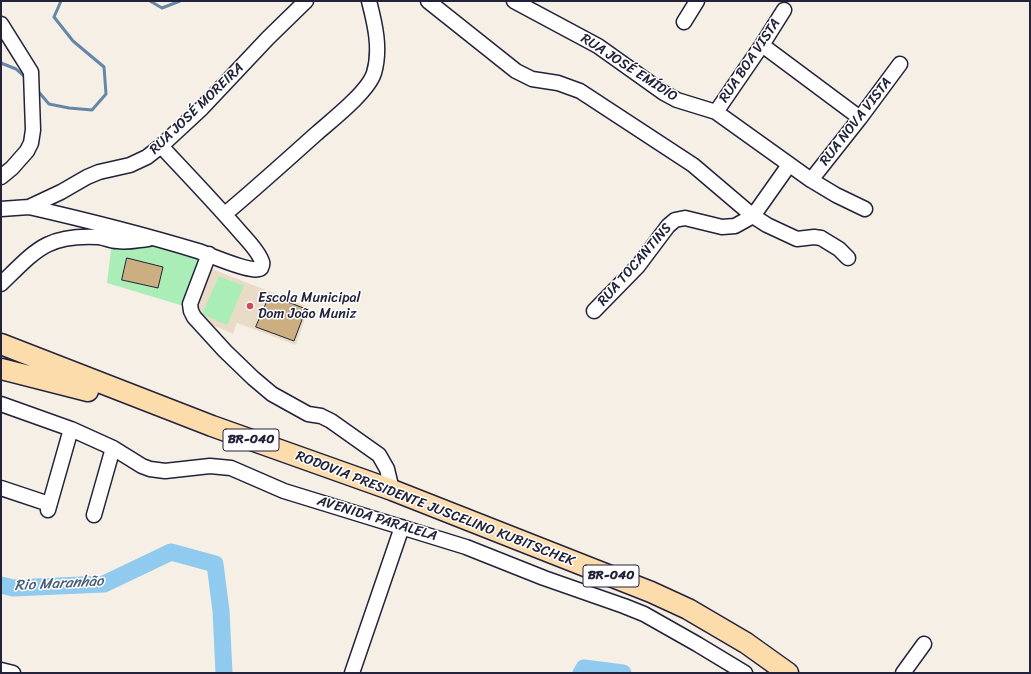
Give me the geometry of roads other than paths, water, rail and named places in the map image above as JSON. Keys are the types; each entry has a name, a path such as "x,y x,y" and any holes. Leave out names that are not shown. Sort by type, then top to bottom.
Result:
{"highway":[{"name":"RODOVIA PRESIDENTE JUSCELINO KUBITSCHEK","path":"1,344 90,380 126,392 218,428 392,490 602,572 688,609 746,643 788,673"},
{"path":"1,369 92,392 126,392"}],"street":[{"name":"RUA JOSÉ MOREIRA","path":"1,209 29,207 92,175 136,163 161,146 222,88 268,38 306,1"},
{"path":"225,214 329,122 369,83 374,74 377,53 377,39 369,1"},
{"path":"428,1 516,71 532,79 558,83 580,91 693,165 753,216 767,225 797,239 814,237 821,238 839,249 848,258"},
{"name":"RUA JOSÉ EMÍDIO","path":"514,1 532,6 598,46 677,100 716,112 811,180 836,195 865,209"},
{"path":"684,22 697,1"},
{"name":"RUA BOA VISTA","path":"716,112 762,46 784,10"},
{"path":"1,24 32,72 33,130 29,148 15,165 1,177"},
{"path":"762,46 860,118"},
{"name":"RUA NOVA VISTA","path":"811,180 900,64"},
{"path":"29,207 155,238 209,254 252,270 257,270 262,267 263,263 257,253 225,214 161,146"},
{"name":"RUA TOCANTINS","path":"594,311 638,266 668,226 675,220 685,218 728,228 740,224 753,216 789,165"},
{"path":"1,284 34,253 45,245 58,240 81,236 102,238 117,242 155,238"},
{"path":"209,254 190,304 194,317 225,351 272,394 308,414 321,416 331,421 379,455 387,469 392,490"},
{"name":"AVENIDA PARALELA","path":"1,404 71,429 113,448 142,466 156,470 172,471 210,466 231,468 284,491 466,546 544,578 644,614 745,673"},
{"path":"1,488 48,507 71,429"},
{"path":"94,515 113,448"},
{"path":"352,673 402,527"},
{"path":"903,673 924,644"},
{"path":"1,670 13,673"}],"waterway":[{"path":"37,90 49,104 92,110 106,94 104,67 73,41 54,17 61,1"},
{"path":"150,1 162,8 180,1"},
{"path":"1,63 16,69 26,78"},
{"name":"Rio Maranhão","path":"1,585 13,588 104,584 171,552 215,564 221,611 224,673"},
{"name":"Rio Maranhão","path":"581,673 584,668 623,673"}],"place":[{"name":"Escola Municipal Dom João Muniz","path":"250,306"}]}
